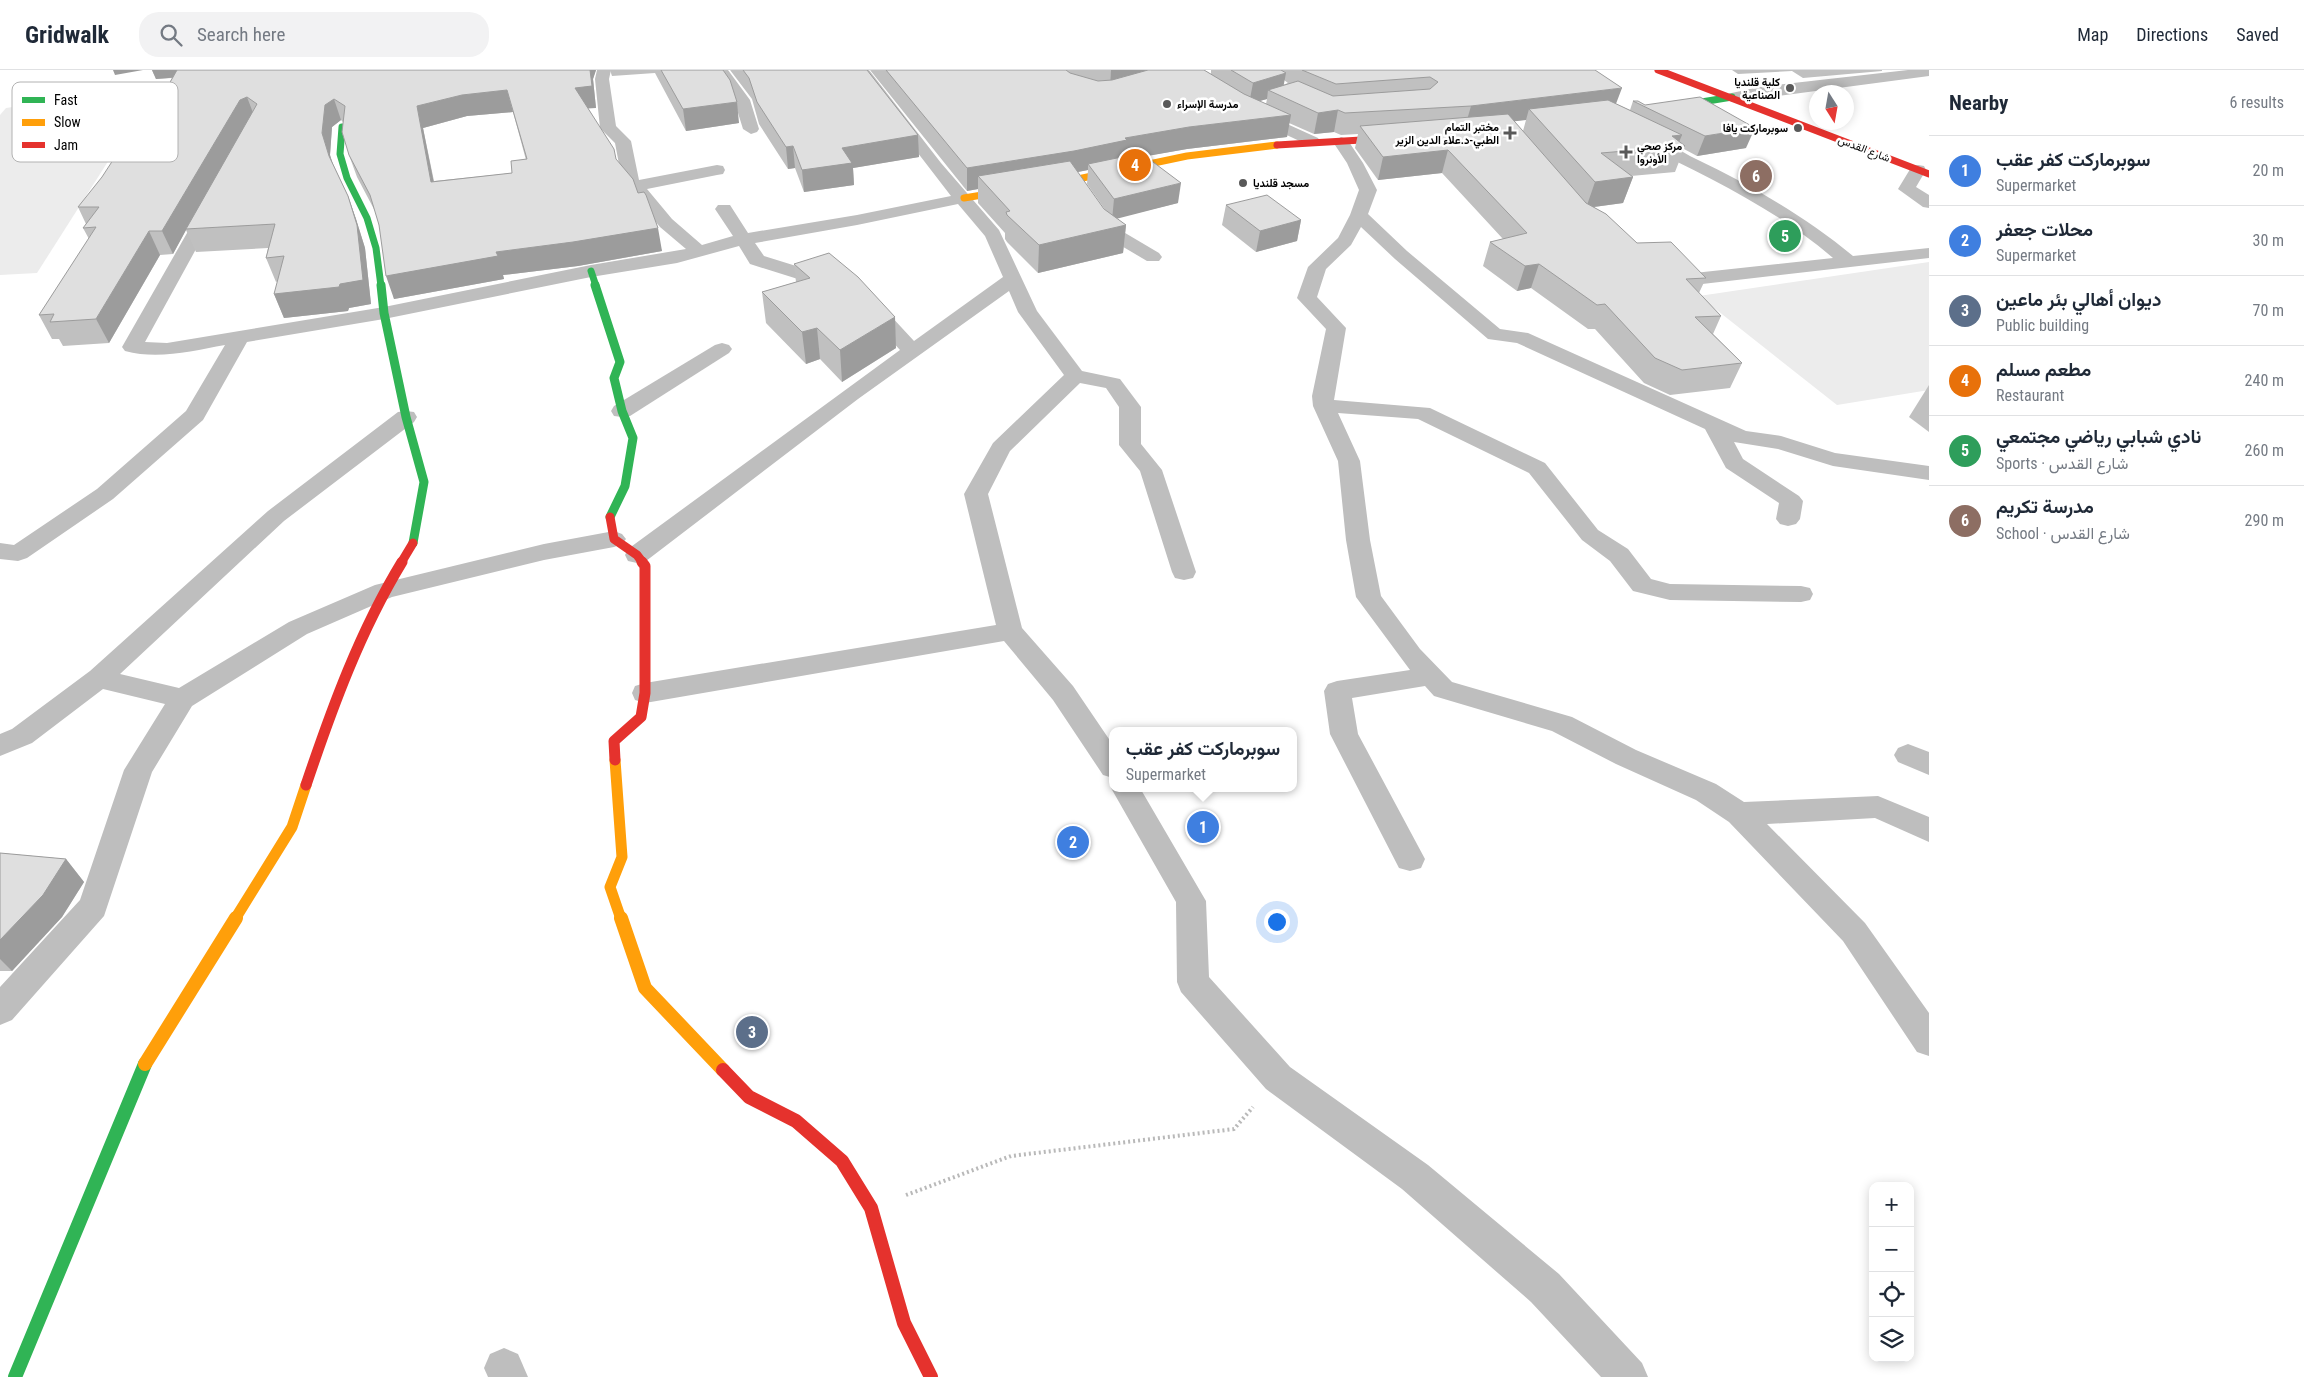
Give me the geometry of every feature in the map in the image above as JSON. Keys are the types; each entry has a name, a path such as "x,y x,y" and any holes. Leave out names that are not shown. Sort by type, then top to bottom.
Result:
{"street":[{"path":"604,70 602,79 608,128 623,141 630,180 666,223 699,251"},
{"path":"721,70 742,100 751,129"},
{"path":"861,70 935,167 964,198 993,234 1028,312 1075,376 1113,383 1130,407 1130,445 1151,470 1184,572"},
{"name":"شارع القدس","path":"1658,70 1732,90 1924,172"},
{"path":"1657,109 1732,90 1759,92 1892,73 1929,72"},
{"path":"1759,92 1784,101"},
{"path":"1238,106 1312,140"},
{"path":"15,1377 145,1063 292,827 336,696 384,591 412,547 424,482 406,417 384,313 374,241 367,218 347,178 340,154 342,127"},
{"path":"1634,135 1770,202 1810,229 1848,261"},
{"path":"218,193 132,347 166,349 384,313 699,251 744,239 857,220 964,198 1073,180 1187,156 1312,140 1341,142 1408,138"},
{"path":"1341,142 1355,163 1368,190 1359,215 1345,241 1317,267 1307,298 1336,328 1323,396 1324,406 1349,461 1358,540 1368,597 1411,655 1443,689 1562,724 1626,757 1706,792 1739,814 1854,932 1929,1041"},
{"path":"636,186 718,170"},
{"path":"1924,172 1907,189 1929,203"},
{"path":"1073,180 1109,231 1153,257"},
{"path":"724,210 757,260 808,276 839,272 846,279"},
{"path":"1359,215 1401,255 1495,335 1521,337 1742,437 1781,443 1834,459 1929,473"},
{"path":"1685,280 1929,253"},
{"path":"591,272 620,362 614,378 622,411 633,438 625,486 610,514 614,540"},
{"path":"637,555 851,395 1013,279"},
{"path":"859,294 913,352"},
{"path":"0,551 18,553 105,494 195,416 240,337"},
{"path":"622,411 722,349"},
{"path":"1075,376 1001,448 976,494 1010,631 1063,693 1109,761"},
{"path":"1324,406 1422,413 1537,468 1590,535 1619,555 1642,585 1670,592 1801,594"},
{"path":"0,746 22,736 99,678 276,516 406,417"},
{"path":"1714,425 1734,463 1791,501 1788,519"},
{"path":"0,1010 93,907 138,770 182,699 298,628 384,591 544,552 614,540 637,555 645,566 645,693 641,717 614,741 622,858 610,887 645,988 749,1097 796,1121 842,1161 871,1208 904,1324 931,1377"},
{"path":"645,693 1010,631"},
{"path":"1410,859 1344,734 1337,691 1431,676"},
{"path":"99,678 182,699"},
{"path":"1127,792 1191,901 1193,982 1278,1078 1415,1177 1545,1288 1628,1377"},
{"path":"1739,814 1878,807 1929,830"}],"path":[{"path":"871,1208 1011,1156 1234,1130 1278,1078"}],"shaded area":[{"path":"12,107 12,162 108,162 37,273 0,275 0,115 6,108"},
{"path":"1929,262 1929,390 1837,405 1699,296"}],"building":[{"path":"177,70 590,70 592,86 575,88 614,149 616,159 633,179 638,193 644,192 646,195 658,228 496,252 498,256 386,276 379,225 370,195 349,155 342,132 345,106 334,99 325,105 322,133 329,156 348,196 357,225 363,280 340,284 339,287 274,294 284,256 266,258 275,224 186,229 257,104 247,97 240,100 162,231 149,231 96,319 50,322 54,314 39,315 96,227 83,228 99,207 78,207 112,162 178,162 178,82 170,82","holes":["507,90 527,159 511,161 512,173 431,182 417,106 462,95"]},
{"path":"661,70 723,70 730,80 737,102 683,109"},
{"path":"743,70 867,70 918,135 842,148 852,163 802,170 793,146 786,147 757,102 749,78"},
{"path":"886,70 1066,70 1070,73 1098,81 1112,80 1148,70 1204,70 1244,94 1291,115 1189,127 1125,138 1127,140 1074,151 967,168"},
{"path":"1231,70 1281,70 1286,73 1253,83"},
{"path":"1302,70 1595,70 1622,88 1471,106 1345,113 1338,110 1318,113 1268,90 1298,81 1333,96 1430,89 1438,82 1430,77 1336,84"},
{"path":"1700,97 1755,128 1705,136 1633,101 1638,101 1645,105"},
{"path":"1608,100 1682,135 1672,136 1685,146 1601,153 1633,177 1595,182 1529,109"},
{"path":"1508,114 1586,203 1606,214 1637,243 1671,242 1706,278 1686,279 1721,316 1695,317 1742,363 1682,370 1655,358 1605,304 1597,305 1539,264 1525,266 1490,242 1527,233 1448,150 1383,157 1360,126"},
{"path":"1141,153 1181,183 1114,199 1088,164"},
{"path":"1070,161 1104,209 1126,225 1039,245 1007,215 1006,212 1010,211 978,176"},
{"path":"1267,195 1301,220 1260,231 1226,205"},
{"path":"829,253 858,277 895,317 840,350 817,328 802,332 762,292 810,278 794,264"},
{"path":"0,853 66,859 43,895 0,940"}],"traffic: fast":[{"path":"1671,107 1732,97"},
{"path":"342,127 340,154 347,178 367,218 376,248 384,313 406,417 424,482 413,543"},
{"path":"591,271 620,362 614,378 622,411 633,438 625,486 610,517"},
{"path":"15,1377 145,1064"}],"traffic: slow":[{"path":"964,198 1073,180 1187,156 1277,145"},
{"path":"615,760 622,857 610,887 645,988 723,1070"},
{"path":"145,1064 292,827 306,785"}],"traffic: jam":[{"path":"1658,70 1929,174"},
{"path":"1277,145 1395,138"},
{"path":"610,517 614,539 637,555 645,566 645,693 641,717 614,741 615,760"},
{"path":"306,785 336,696 384,591 413,543"},
{"path":"723,1070 749,1097 796,1121 842,1161 871,1208 904,1323 931,1377"}],"place":[{"name":"كلية قلنديا الصناعية","path":"1790,88"},
{"name":"مدرسة الإسراء","path":"1167,104"},
{"name":"سوبرماركت يافا","path":"1798,128"},
{"name":"مختبر التمام الطبي-د.علاء الدين الزير","path":"1510,133"},
{"name":"مركز صحي الأونروا","path":"1626,152"},
{"name":"مطعم مسلم","path":"1135,165"},
{"name":"مدرسة تكريم","path":"1756,176"},
{"name":"مسجد قلنديا","path":"1243,183"},
{"name":"نادي شبابي رياضي مجتمعي","path":"1785,236"},
{"name":"سوبرماركت كفر عقب","path":"1203,827"},
{"name":"محلات جعفر","path":"1073,842"},
{"name":"ديوان أهالي بئر ماعين","path":"752,1032"}]}
